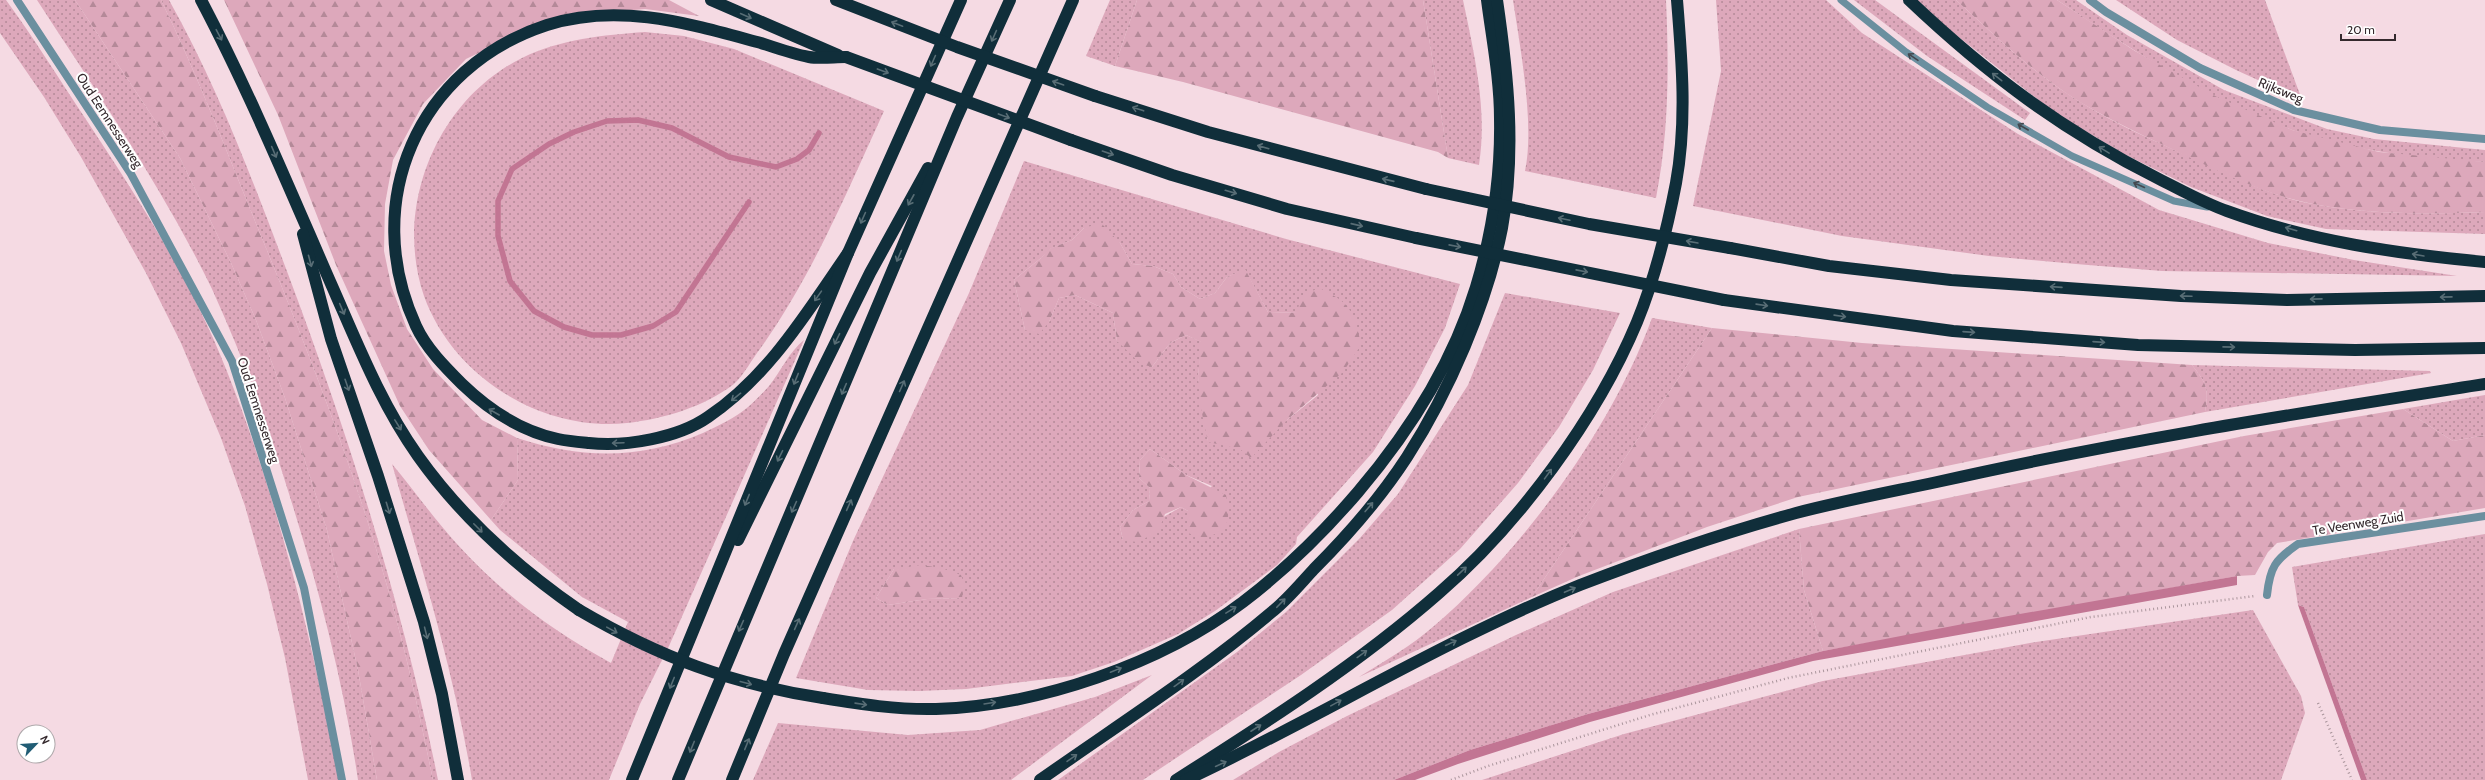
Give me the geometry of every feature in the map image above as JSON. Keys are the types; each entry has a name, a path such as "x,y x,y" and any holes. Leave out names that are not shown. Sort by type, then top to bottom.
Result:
{"highway":[{"path":"201,0 240,76 364,363 390,413 418,456 458,507 490,539 534,579 578,610 645,647 692,666 778,691 888,708 936,709 1021,698 1105,675 1149,657 1240,604 1278,574 1334,520 1378,469 1415,416 1454,346 1476,287 1490,228 1498,170 1500,118 1487,0"},
{"path":"711,0 813,51"},
{"path":"836,0 957,47 1095,96 1208,132 1426,189 1589,224 1829,266 1951,280 2180,296 2294,300 2485,296"},
{"path":"632,780 848,253 961,0"},
{"path":"678,780 957,117 1010,0"},
{"path":"732,780 784,654 1073,0"},
{"path":"1040,780 1198,669 1275,610 1327,556 1372,504 1407,457 1460,357 1484,289 1502,229 1508,162 1509,108 1497,0"},
{"path":"1176,780 1299,700 1368,650 1439,593 1483,552 1526,503 1589,412 1616,365 1637,322 1658,260 1676,182 1683,121 1682,65 1677,0"},
{"path":"1909,0 1996,77 2054,120 2113,156 2227,211 2356,245 2425,257 2485,262"},
{"path":"848,253 771,362 739,395 705,420 668,435 632,443 599,444 557,439 518,425 487,408 445,367 417,328 400,280 394,231 395,201 402,170 411,144 425,118 444,93 477,61 512,40 548,25 589,17 652,16 846,57 1071,140 1172,175 1287,209 1416,238 1724,300 1953,331 2138,345 2355,350 2485,348"},
{"path":"692,634 870,273 957,117"},
{"path":"292,196 331,339 378,476 424,622 442,694 458,780"},
{"path":"1186,780 1260,745 1443,646 1512,615 1579,586 1642,562 1795,513 2070,453 2261,418 2485,384"}],"street":[{"name":"Oud Eemnesserweg","path":"17,0 131,174 232,361 304,588 342,780"},
{"name":"Rijksweg","path":"2090,0 2106,12 2200,68 2294,110 2380,130 2485,139"},
{"name":"Te Veenweg Zuid","path":"2267,595 2269,574 2276,562 2280,556 2298,544 2485,516"}],"lane":[{"path":"1841,0 1906,52 1987,107 2072,156 2174,201 2227,211"}],"path":[{"path":"1451,780 1488,766 1650,715 1788,678 2091,617 2267,595"},
{"path":"2318,703 2352,780"}],"green space":[{"path":"0,0 6,0 16,14 144,209 197,303 212,336 245,419 278,520 305,624 329,728 339,780 308,780 285,658 267,584 245,506 221,438 181,343 146,273 81,157 44,97 0,33"},
{"path":"37,0 75,0 180,158 231,263 256,320 285,398 327,530 358,670 377,780 358,780 346,708 330,637 301,532 282,470 245,366 212,289 173,214 129,142"},
{"path":"75,0 161,0 187,56 296,323 351,471 383,571 397,622 412,681 433,780 377,780 358,670 327,530 285,398 256,320 231,263 180,158"},
{"path":"161,0 169,0 187,33 219,100 262,204 311,336 333,398 392,587 409,651 438,780 433,780 397,622 383,571 351,471 296,323 199,84"},
{"path":"224,0 669,0 699,16 645,9 599,13 510,38 466,59 423,104 393,160 385,204 384,251 391,285 407,329 433,369 482,420 517,438 518,480 491,520 429,450 400,406 336,265 278,115"},
{"path":"1110,0 1137,0 1115,66 1086,56"},
{"path":"1137,0 1423,0 1448,158 1438,152 1183,82 1115,66"},
{"path":"1423,0 1463,0 1475,61 1481,103 1482,124 1479,165 1448,158"},
{"path":"1513,0 1666,0 1668,75 1666,124 1656,198 1525,171 1528,152 1527,109 1523,63"},
{"path":"1716,0 1826,0 1862,33 2018,134 2159,210 2268,243 2354,260 2457,276 2162,271 2076,264 1989,256 1842,236 1693,206 1721,71"},
{"path":"1854,0 1875,0 2030,113 2025,120 1927,56"},
{"path":"1917,0 1956,0 2002,43 2052,83 2088,107 2145,137 2230,176 2285,197 2334,208 2399,213 2485,212 2485,234 2326,229 2267,216 2191,187 2124,154 2055,113 1950,30"},
{"path":"1956,0 2057,0 2135,51 2217,97 2292,130 2379,152 2485,162 2485,212 2399,213 2334,208 2295,200 2260,189 2209,167 2096,112 2081,103 2052,83 2002,43"},
{"path":"2057,0 2076,0 2127,35 2224,90 2327,129 2374,139 2485,150 2485,162 2436,159 2387,153 2363,149 2292,130 2261,118 2200,89 2141,55"},
{"path":"2116,0 2265,0 2302,100 2236,70 2177,40"},
{"path":"645,32 684,36 734,49 884,111 828,233 812,263 779,321 745,372 734,384 710,399 683,411 641,421 627,423 595,423 564,418 533,408 504,393 479,374 456,351 438,325 424,296 416,262 414,227 419,192 430,159 446,128 467,100 492,76 522,58 552,46 582,39"},
{"path":"1024,161 1286,239 1460,284 1445,328 1415,386 1373,452 1297,537 1296,544 1277,565 1215,611 1178,634 1114,662 1072,676 966,689 919,691 868,690 796,678 853,541 969,293","holes":["1084,228 1120,243 1132,264 1153,266 1173,274 1181,287 1200,299 1215,293 1227,277 1245,270 1268,312 1297,313 1318,395 1287,420 1208,441 1198,376 1202,342 1186,335 1170,343 1152,367 1117,341 1113,313 1075,295 1059,298 1049,322 1025,330 1014,280 1050,249 1072,240","1150,449 1186,475 1212,486 1188,511 1181,507 1123,540 1120,527 1133,510 1149,501 1150,488 1139,478 1140,460","894,569 962,598 927,599 888,605 876,598"]},
{"path":"1101,223 1120,243 1132,264 1153,266 1173,274 1181,287 1200,299 1215,293 1227,277 1245,269 1268,312 1297,313 1301,296 1319,288 1338,298 1349,309 1356,324 1361,345 1343,372 1287,420 1251,458 1240,449 1208,442 1200,404 1198,376 1201,342 1186,335 1170,343 1152,367 1141,364 1117,341 1113,313 1075,295 1059,298 1049,322 1039,334 1025,330 1014,280 1041,258 1049,249 1072,240 1084,228"},
{"path":"1505,293 1620,313 1593,370 1559,427 1518,483 1460,549 1392,610 1301,675 1143,780 1058,780 1237,652 1286,612 1360,538 1398,494 1468,385"},
{"path":"1652,318 1712,328 1532,597 1359,677 1407,647 1434,626 1500,561 1532,524 1589,444 1614,402 1635,360"},
{"path":"1712,328 1862,343 2192,365 2206,387 2207,397 2205,412 1798,497 1707,527 1579,576 1532,597"},
{"path":"804,340 669,646 640,704 609,780 472,780 465,740 447,660 392,464 432,515 474,562 492,579 549,625 611,663 628,622 582,597 500,530 491,520 518,480 517,438 564,450 610,454 656,448 679,442 720,425 738,415 748,407 769,386 789,356"},
{"path":"2192,365 2430,371 2431,373 2205,412 2207,397 2206,387"},
{"path":"2485,395 2485,435 2453,441 2403,409"},
{"path":"2403,409 2453,441 2485,435 2485,508 2277,543 2268,552 2255,575 2237,576 1823,651 1804,590 1799,529 2244,436"},
{"path":"1150,449 1186,475 1226,495 1228,520 1223,529 1201,540 1187,532 1188,511 1181,507 1165,514 1158,532 1137,542 1123,540 1120,527 1133,510 1149,501 1150,488 1139,478 1140,460"},
{"path":"1799,529 1804,590 1823,651 1588,714 1470,750 1394,780 1233,780 1279,752 1347,716 1516,635 1613,592"},
{"path":"2485,534 2485,780 2367,780 2304,607 2298,605 2292,567"},
{"path":"921,565 941,568 961,575 964,584 962,598 927,599 888,605 876,598 894,569"},
{"path":"2253,610 2301,696 2305,713 2281,780 1482,780 1624,734 1823,681 2036,642"},
{"path":"1152,675 1011,780 753,780 778,723 908,735 980,730 1095,697"}],"shaded area":[{"path":"2237,576 2237,585 1813,661 1590,722 1458,764 1415,780 1394,780 1470,750 1588,714 1823,651 1963,624"},
{"path":"2298,605 2304,607 2367,780 2361,780"}],"waterway":[{"path":"749,202 676,312 653,326 621,335 592,335 564,327 534,311 510,281 498,236 498,201 512,169 549,144 574,132 607,121 638,120 672,128 729,157 776,167 797,159 809,150 819,133"}]}
